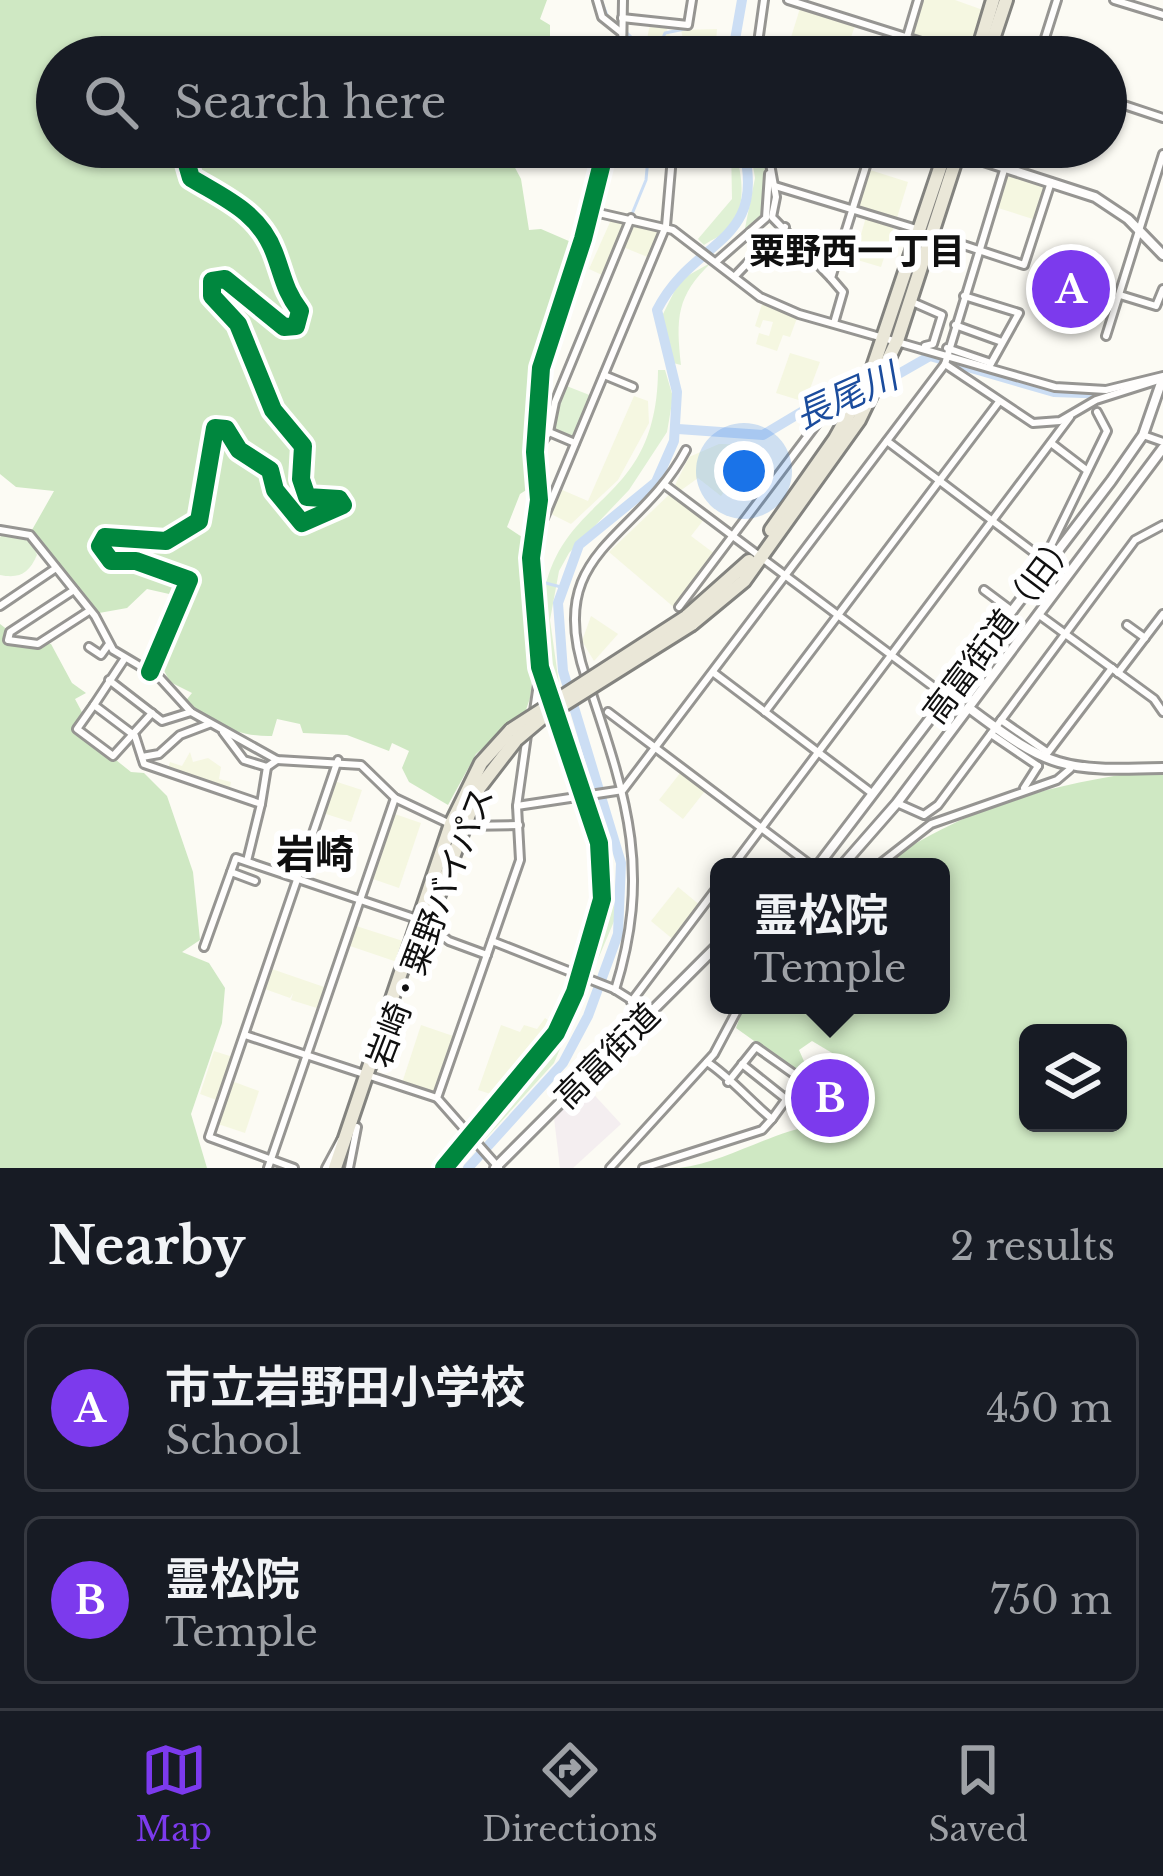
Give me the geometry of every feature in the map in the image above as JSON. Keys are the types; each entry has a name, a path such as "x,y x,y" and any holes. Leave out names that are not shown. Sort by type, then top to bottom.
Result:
{"highway":[{"path":"980,36 993,0"},
{"path":"994,36 1006,0"},
{"name":"岩崎・粟野バイパス","path":"338,1168 344,1138 482,763 514,735 686,616 758,555 883,375 945,168"},
{"name":"岩崎・粟野バイパス","path":"858,406 910,301 925,232"},
{"name":"岩崎・粟野バイパス","path":"338,1168 370,1076"}],"street":[{"path":"597,0 602,17 622,31"},
{"path":"622,36 623,0"},
{"path":"622,18 688,25 692,0"},
{"path":"759,36 764,0"},
{"path":"788,0 904,36"},
{"path":"907,36 918,0"},
{"path":"1046,36 1057,0"},
{"path":"1114,0 1163,15"},
{"path":"1127,107 1163,118"},
{"path":"1106,336 1163,154"},
{"path":"150,671 189,580 136,561 111,561 100,546 105,537 166,541 189,532 203,510 215,428 226,429 239,450 270,470 275,490 302,523 344,505 339,499 308,497 301,479 303,446 273,410 238,323 212,296 212,281 225,279 284,327 296,326 300,311 281,285 273,249 226,194 191,178 188,168"},
{"path":"444,1168 556,1033 582,975 598,920 602,868 540,667 531,558 539,500 535,452 544,352 600,168"},
{"path":"534,525 544,518 666,226 671,168"},
{"path":"716,261 766,218 771,198 769,168"},
{"path":"771,168 772,217 843,292 834,323"},
{"path":"831,278 865,168"},
{"path":"517,806 584,800 619,790 714,673 945,364 1004,168"},
{"path":"1007,168 1095,197 1163,255"},
{"path":"775,186 1024,265 1051,182"},
{"path":"590,211 666,226 774,304 834,323 1097,395 1162,378"},
{"path":"535,452 549,432 555,402 631,218"},
{"path":"735,276 755,255 770,251 785,227"},
{"path":"1118,295 1156,306 1163,289"},
{"path":"964,296 1019,314 990,365"},
{"path":"910,301 942,314 933,344 922,347"},
{"path":"955,325 1003,342"},
{"path":"945,364 1033,423 1070,417"},
{"path":"604,375 633,387"},
{"name":"高富街道（旧）","path":"822,858 1143,436 1162,378"},
{"path":"739,858 1070,417 1097,395"},
{"path":"766,712 998,403"},
{"path":"686,616 734,536 825,413 858,406"},
{"path":"886,441 1046,562 1085,469 1107,430 1097,412"},
{"path":"549,432 575,443"},
{"path":"849,858 897,803 1163,445 1143,436"},
{"path":"1051,443 1085,469"},
{"path":"614,989 634,918 638,877 619,790 576,644 574,612 586,567 665,485 686,450"},
{"path":"665,485 947,697"},
{"path":"897,803 924,815 931,812 1140,534 1163,525"},
{"path":"0,530 30,535 91,610 109,644 150,671 191,712 223,732 277,760 338,760 368,769 394,798 457,825 519,825"},
{"path":"2,600 56,568"},
{"path":"74,590 10,632 8,640 38,644 91,610"},
{"path":"985,590 1012,611"},
{"path":"1038,614 1154,700 1163,712"},
{"path":"996,727 1047,754 1115,671 1159,627 1163,614"},
{"path":"1127,625 1145,638"},
{"path":"89,647 100,655 109,644"},
{"path":"125,658 76,729 113,756 152,713"},
{"path":"437,1098 520,860 517,806 540,667"},
{"path":"714,673 873,794"},
{"path":"110,680 162,721 191,712"},
{"path":"1154,700 1163,696"},
{"path":"94,705 135,736 145,765 261,804"},
{"path":"969,708 1041,760 1070,769 1163,768"},
{"path":"608,712 802,858"},
{"path":"142,757 159,754 180,735 209,724"},
{"path":"996,727 1039,765 1024,788"},
{"path":"223,732 244,760 267,767"},
{"path":"247,861 267,767 277,760"},
{"path":"294,1168 269,1164 209,1137 338,760"},
{"path":"888,858 931,824 1058,779 1070,769"},
{"path":"269,1164 394,798"},
{"path":"204,947 236,858 424,922 448,941 487,955"},
{"path":"231,872 255,881"},
{"path":"632,1002 710,897"},
{"path":"493,941 614,989 652,1013"},
{"name":"高富街道","path":"496,1165 710,953"},
{"path":"611,1168 707,1062 735,1014"},
{"path":"244,1035 437,1098 496,1165"},
{"path":"643,1168 762,1130 801,1079 756,1047 728,1082"},
{"path":"707,1062 772,1119"},
{"path":"742,1064 786,1100"}],"shaded area":[{"path":"586,1086 621,1124 573,1168 560,1168 554,1118"}],"green space":[{"path":"0,0 547,0 540,19 550,25 550,36 36,36 36,168 515,168 529,230 541,229 578,245 536,377 531,487 520,494 507,527 525,539 535,656 530,698 526,710 476,754 448,805 409,782 402,768 409,751 392,743 389,751 347,735 303,733 300,724 277,719 272,736 247,734 184,703 192,693 170,682 159,661 178,596 147,589 127,608 99,613 32,530 54,491 16,487 0,474"},
{"path":"920,0 955,0 983,10 975,36 911,36"},
{"path":"801,5 856,23 851,36 791,36"},
{"path":"650,24 665,26 670,36 648,36"},
{"path":"717,29 716,36 682,36 681,30"},
{"path":"731,168 739,168 741,200 735,221 704,245 698,239 732,199"},
{"path":"753,168 766,168 765,205 744,233"},
{"path":"867,169 908,182 896,221 855,209"},
{"path":"1005,175 1046,187 1036,220 995,207"},
{"path":"866,217 894,226 881,267 854,259"},
{"path":"611,220 662,230 650,258 618,245 604,276 589,269"},
{"path":"712,262 685,297 679,321 681,365 673,363 662,316 680,280"},
{"path":"763,301 797,318 790,337 783,335 777,351 756,344 759,333 769,336 773,322 763,320 760,328 755,326"},
{"path":"790,353 820,362 805,402 776,393"},
{"path":"658,370 665,370 673,397 667,432 629,490 569,553 559,571 550,620 559,684 611,856 615,919 554,1063 459,1168 449,1168 533,1067 581,987 598,945 606,903 604,846 551,684 542,607 556,557 572,532 628,472 643,447 654,414"},
{"path":"564,385 592,396 573,443 552,434"},
{"path":"634,396 648,401 649,423 618,480 571,524 549,513 560,489 588,501"},
{"path":"719,444 757,445 721,496 698,478 680,491 674,487 689,457"},
{"path":"673,491 705,518 691,536 715,554 676,609 609,552"},
{"path":"6,533 31,540 37,555 18,575 0,575 0,537"},
{"path":"591,616 618,634 594,661 582,641"},
{"path":"0,624 17,637 51,644 72,683 86,693 75,699 84,716 76,728 131,772 144,773 167,796 193,872 200,940 182,952 209,963 225,988 222,1023 191,1114 207,1168 0,1168"},
{"path":"190,752 193,762 208,758 221,767 219,779 231,782 229,792 167,771 170,762 182,766"},
{"path":"1163,771 1163,1168 679,1168 715,1160 801,1128 823,1125 856,1133 859,1069 812,1041 799,1050 807,1068 802,1075 736,1028 741,1014 950,1014 950,858 892,858 1008,801 1112,776"},
{"path":"681,772 705,791 683,819 659,800"},
{"path":"334,781 362,790 351,822 323,813"},
{"path":"392,813 421,823 399,888 370,878"},
{"path":"678,887 701,906 675,941 651,921"},
{"path":"353,925 403,941 397,962 347,945"},
{"path":"269,968 327,988 320,1009 291,1000 293,993 290,998 262,988"},
{"path":"545,1018 555,1025 500,1097 478,1090 501,1025 520,1032 524,1025 537,1029"},
{"path":"421,1025 456,1037 435,1094 402,1083"},
{"path":"214,1051 236,1058 229,1080 259,1091 245,1133 215,1123 222,1102 200,1094"}],"waterway":[{"path":"601,0 609,20"},
{"path":"736,36 742,0"},
{"path":"664,36 685,29"},
{"path":"626,32 630,36"},
{"path":"632,214 647,168"},
{"path":"468,1168 563,1063 588,1016 618,934 621,863 563,671 558,603 579,545 656,482 674,441 677,392 657,310 672,286 737,223 745,204 746,168"},
{"name":"長尾川","path":"874,388 930,356 1054,392 1111,394"},
{"name":"長尾川","path":"678,429 763,435 803,411 857,397"},
{"path":"541,471 542,515"},
{"path":"538,535 538,581 561,587"}],"cycle path":[{"path":"150,672 189,580 136,561 111,561 100,546 105,537 166,541 199,521 215,428 226,429 239,450 270,470 275,490 302,523 343,505 339,499 307,497 301,479 303,446 273,410 238,324 212,296 212,281 225,279 284,327 296,326 300,311 274,252 250,216 191,178 188,168"},
{"path":"444,1168 556,1033 575,992 602,899 599,843 540,667 531,558 539,500 535,452 541,368 601,168"}],"place":[{"name":"市立岩野田小学校","path":"1071,289"},
{"name":"霊松院","path":"830,1098"}],"district":[{"name":"粟野西一丁目","path":"857,251"},
{"name":"岩崎","path":"315,854"}]}
